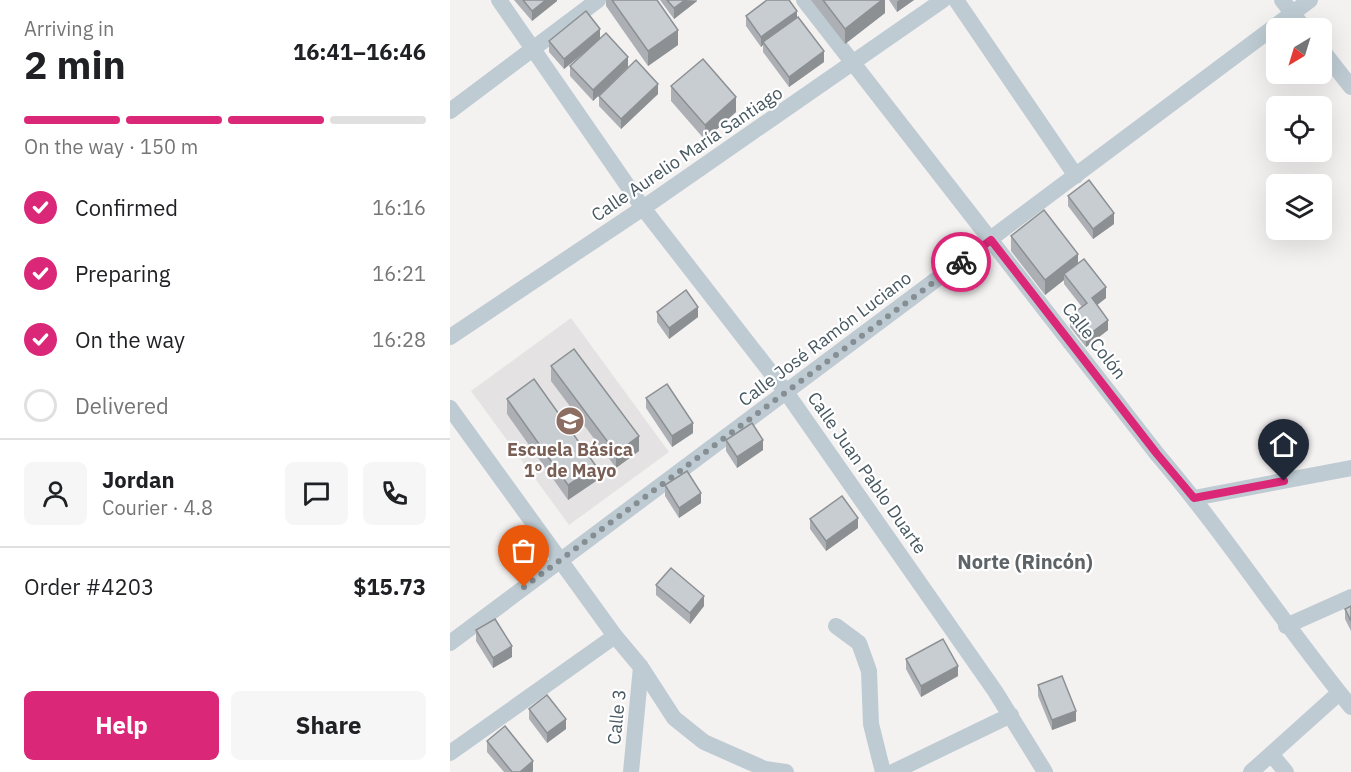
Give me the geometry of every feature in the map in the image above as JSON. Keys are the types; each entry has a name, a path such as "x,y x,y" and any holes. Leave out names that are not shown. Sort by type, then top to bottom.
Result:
{"street":[{"name":"Calle Juan Pablo Duarte","path":"499,0 643,208 786,393 1011,715 1045,772"},
{"path":"450,111 598,0"},
{"name":"Calle Colón","path":"804,0 1150,445 1194,498 1286,626 1351,707"},
{"name":"Calle Aurelio María Santiago","path":"450,337 643,208 944,0"},
{"path":"956,0 1076,176"},
{"name":"Calle José Ramón Luciano","path":"450,643 1076,176 1287,6 1310,0"},
{"path":"1287,6 1296,18"},
{"path":"1332,63 1351,87"},
{"path":"450,408 615,636 641,667 674,718 704,742 763,770 786,772"},
{"path":"1194,498 1351,468"},
{"path":"1286,626 1351,597"},
{"path":"836,626 859,643 869,670 871,724 883,772"},
{"path":"450,753 615,636"},
{"name":"Calle 3","path":"631,772 641,667"},
{"path":"1251,772 1339,693"},
{"path":"893,772 1011,715"},
{"path":"1271,754 1286,772"}],"shaded area":[{"name":"Escuela Básica 1º de Mayo","path":"571,318 669,452 569,525 471,391"}],"building":[{"path":"523,0 546,0 532,11"},
{"path":"612,0 657,0 678,30 648,51"},
{"path":"667,0 685,0 674,8"},
{"path":"767,0 789,0 797,11 761,37 746,16"},
{"path":"823,0 882,0 845,29"},
{"path":"586,11 600,29 564,59 549,41"},
{"path":"798,17 824,51 789,77 763,42"},
{"path":"606,33 628,57 593,90 570,66"},
{"path":"703,59 736,97 705,125 671,86"},
{"path":"636,60 658,84 621,119 599,96"},
{"path":"1089,180 1114,213 1093,229 1068,196"},
{"path":"1044,210 1078,254 1045,280 1011,236"},
{"path":"1084,259 1106,287 1092,298 1108,320 1086,337 1070,316 1087,303 1064,274"},
{"path":"686,290 698,307 669,328 657,312"},
{"path":"574,349 639,436 616,453 551,366"},
{"path":"534,379 596,466 568,485 507,399"},
{"path":"667,384 693,423 672,436 646,398"},
{"path":"752,423 763,440 737,457 726,440"},
{"path":"687,471 701,493 679,508 665,485"},
{"path":"842,496 858,518 826,541 810,519"},
{"path":"671,568 704,596 690,613 656,585"},
{"path":"1351,606 1351,621 1345,609"},
{"path":"495,619 512,646 493,658 476,630"},
{"path":"943,639 958,666 921,686 906,659"},
{"path":"1062,676 1076,711 1052,720 1038,685"},
{"path":"547,695 566,719 547,733 529,709"},
{"path":"505,726 533,761 520,772 512,772 487,741"}],"way so far":[{"path":"524,587 961,262"}],"place":[{"name":"Escuela Básica 1º de Mayo","path":"570,421"}],"district":[{"name":"Norte (Rincón)","path":"1025,562"}],"route":[{"path":"961,262 991,240 1157,454 1194,498 1284,481"}]}
